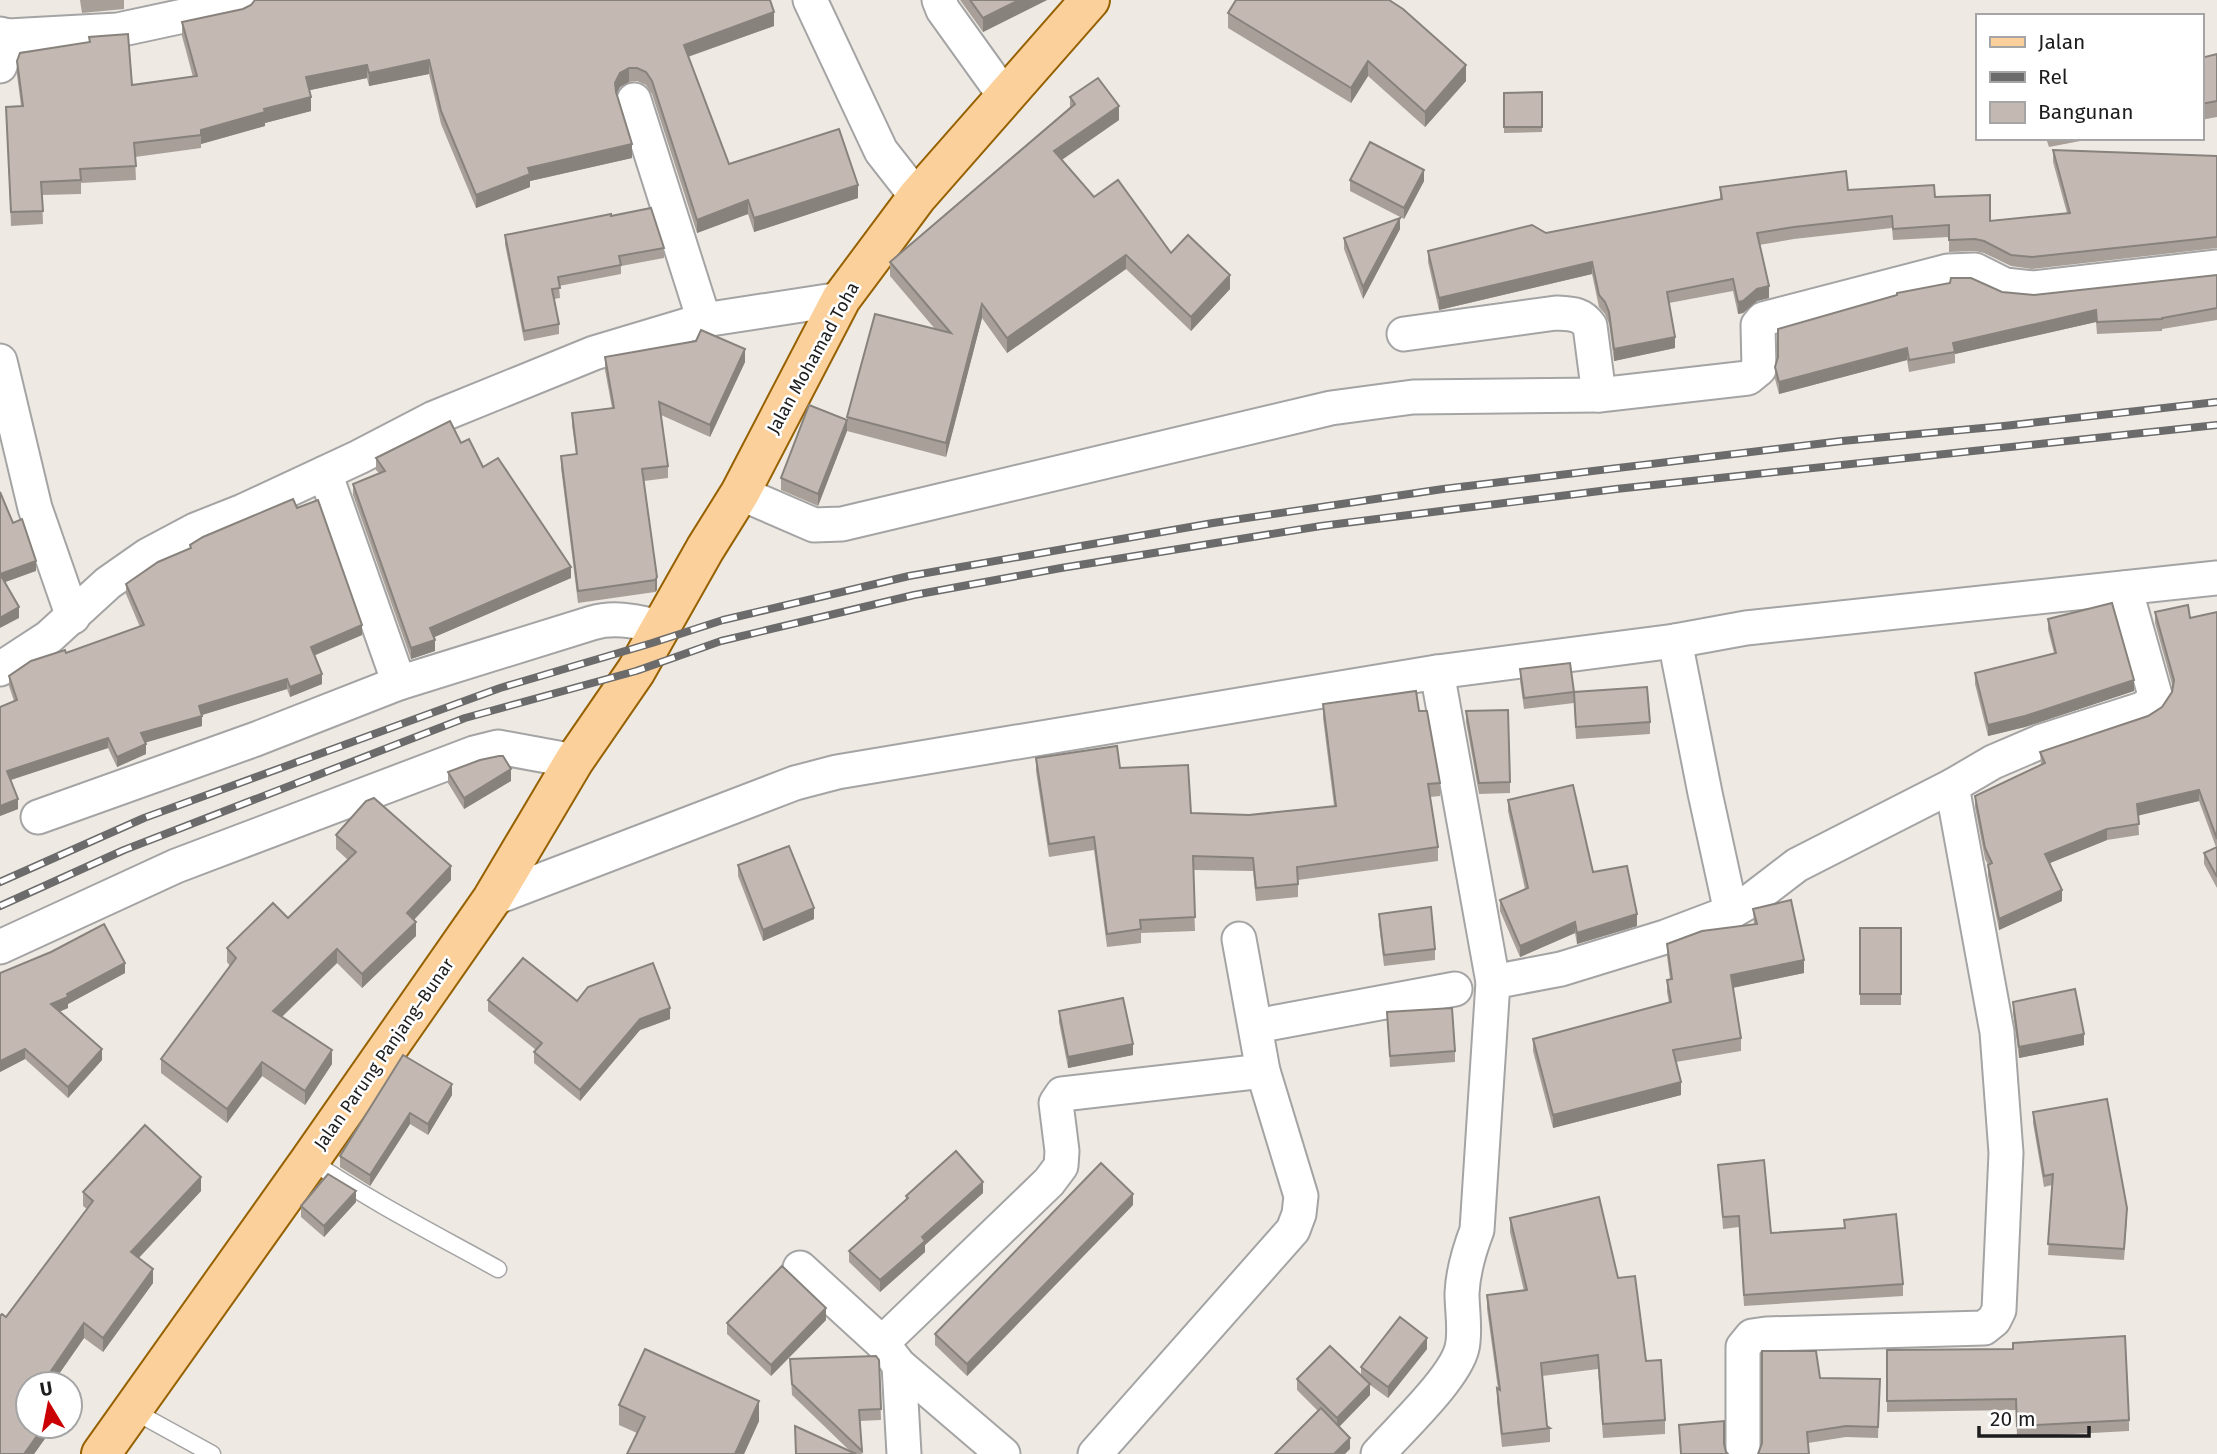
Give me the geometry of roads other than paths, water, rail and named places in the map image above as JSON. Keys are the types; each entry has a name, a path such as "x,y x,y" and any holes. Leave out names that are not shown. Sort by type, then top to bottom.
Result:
{"main road":[{"name":"Jalan Mohamad Toha","path":"657,635 740,493 841,299 917,197 1090,0"},
{"name":"Jalan Parung Panjang–Bunar","path":"101,1454 492,900 575,761 657,635"}],"street":[{"path":"810,0 881,151 917,197"},
{"path":"939,0 1004,95"},
{"path":"3,45 118,30 239,4"},
{"path":"634,100 704,320"},
{"path":"740,493 814,525 842,524 1331,408 1413,397 1599,395 1748,378 1759,369 1758,325 1763,319 1948,271 1975,270 2005,285 2032,288 2217,267"},
{"path":"0,669 49,637 108,583 148,555 195,530 325,473 434,418 594,353 704,320 841,299"},
{"path":"1404,334 1556,313 1577,314 1590,326 1599,395"},
{"path":"0,361 35,508 73,617"},
{"path":"325,473 399,683"},
{"path":"492,900 795,783 837,772 1437,672 1675,641 1746,628 2217,578"},
{"path":"1493,982 1561,969 1665,937 1731,912 1797,865 1952,786 1993,762 2042,741 2142,709 2151,703 2155,695 2125,588"},
{"path":"38,817 256,739 399,683 607,618 626,619 657,635"},
{"path":"1675,641 1731,912"},
{"path":"1378,1454 1457,1363 1463,1346 1462,1291 1466,1262 1477,1230 1493,982 1437,672"},
{"path":"0,947 176,866 474,753 498,747 575,761"},
{"path":"1743,1454 1743,1348 1752,1336 1984,1328 1994,1320 1999,1310 2006,1153 1997,1032 1952,786"},
{"path":"1096,1454 1293,1230 1299,1214 1301,1196 1263,1071 1240,939"},
{"path":"1256,1026 1455,989"},
{"path":"904,1454 891,1354 1061,1166 1062,1151 1056,1103 1062,1094 1263,1071"},
{"path":"800,1268 1003,1454"}],"lane":[{"path":"310,1160 351,1188 498,1269"},
{"path":"132,1410 212,1454"}],"railway":[{"path":"0,882 144,818 500,688 723,620 909,576 1213,523 1443,489 1842,441 2217,402"},
{"path":"0,906 124,850 465,718 636,671 721,641 914,595 1321,526 1616,489 2217,425"}]}
